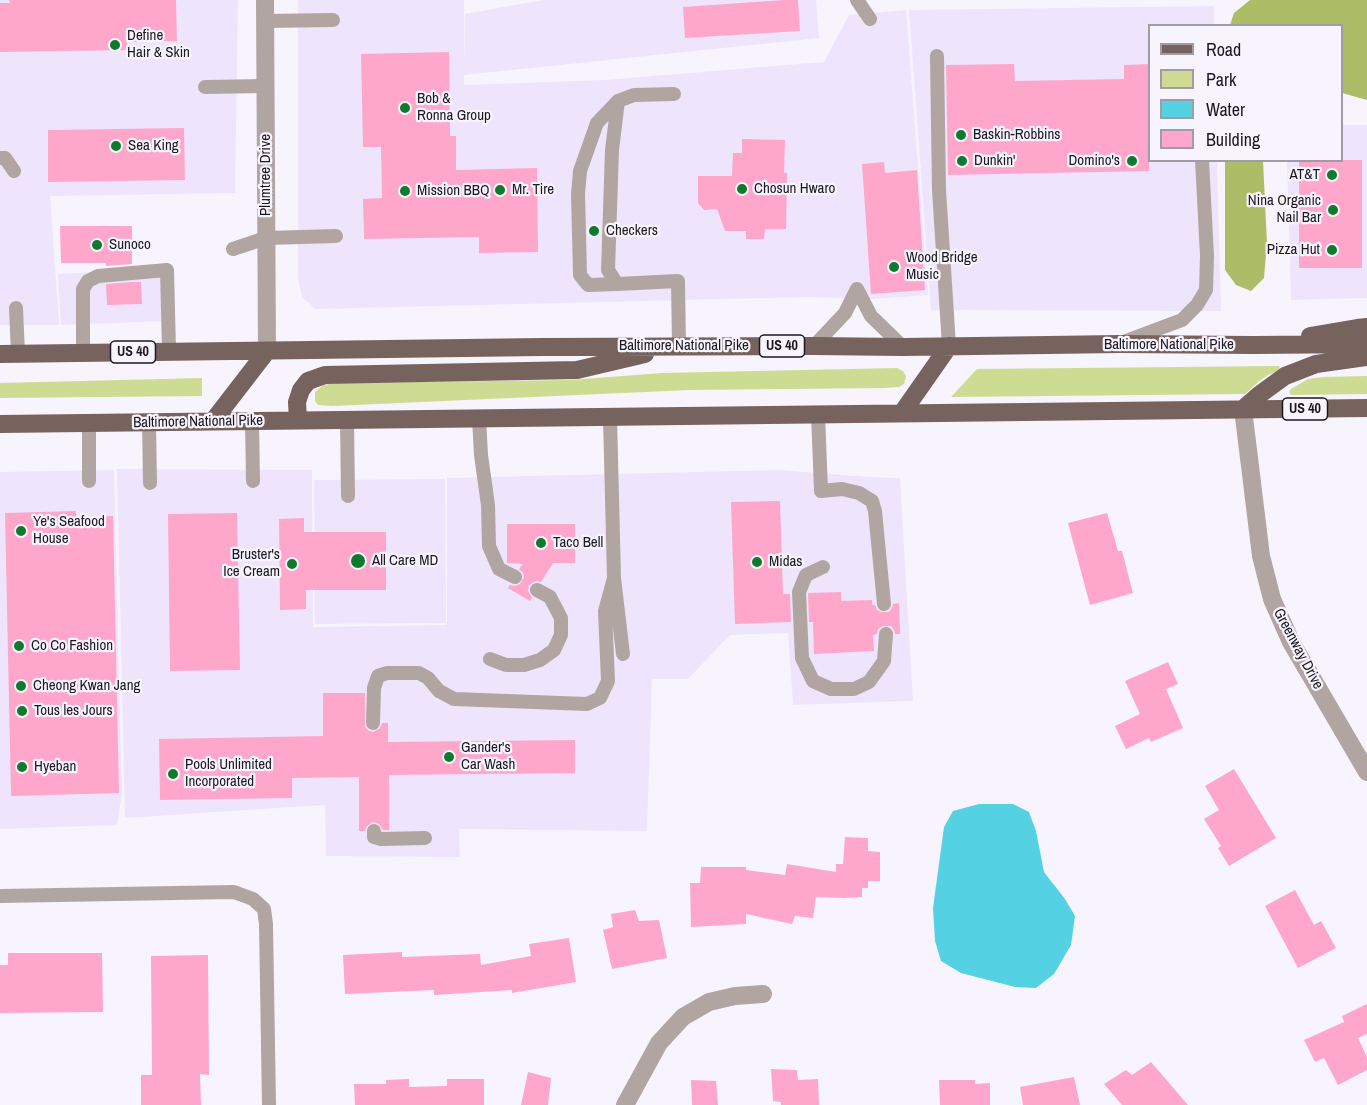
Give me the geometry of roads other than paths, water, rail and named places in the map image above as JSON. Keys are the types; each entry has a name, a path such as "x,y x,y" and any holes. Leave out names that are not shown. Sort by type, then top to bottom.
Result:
{"main road":[{"path":"1254,345 1367,327"},
{"name":"Baltimore National Pike","path":"9,354 679,346 1367,344"},
{"path":"298,420 297,402 300,390 308,381 325,375 577,370 679,346"},
{"path":"902,413 949,346"},
{"path":"213,422 267,351"},
{"path":"1243,409 1285,376 1316,364 1367,357"},
{"name":"Baltimore National Pike","path":"0,424 1367,408"}],"street":[{"name":"Plumtree Drive","path":"265,0 267,351"},
{"name":"Greenway Drive","path":"1243,409 1261,556 1272,599 1291,642 1367,772"},
{"path":"624,1105 659,1043 683,1017 709,1002 735,996 763,994"}],"lane":[{"path":"857,0 870,20"},
{"path":"265,21 333,20"},
{"path":"937,56 939,190 949,346"},
{"path":"205,87 266,86"},
{"path":"674,94 634,95 618,101 597,123 580,171 578,194 580,275 588,285 678,281 679,346"},
{"path":"617,284 608,270 612,150 618,101"},
{"path":"0,158 5,158 14,171"},
{"path":"1119,344 1182,320 1197,306 1206,290 1207,256 1202,162"},
{"path":"233,249 266,238 336,236"},
{"path":"83,353 83,290 88,281 98,276 167,270 168,351"},
{"path":"814,346 845,313 857,289 871,316 903,347"},
{"path":"9,354 16,308"},
{"path":"818,414 821,491 842,489 859,493 872,501 875,511 884,604"},
{"path":"610,417 614,578 623,654"},
{"path":"479,418 481,455 488,504 489,546 499,569 514,577"},
{"path":"347,420 348,496"},
{"path":"252,421 253,481"},
{"path":"148,422 150,483"},
{"path":"89,423 89,481"},
{"path":"823,567 806,575 799,592 802,658 813,681 831,689 854,689 870,682 884,661 886,634"},
{"path":"373,723 374,688 378,676 387,673 419,673 428,678 439,692 454,699 587,704 600,698 608,681 605,611 614,578"},
{"path":"490,659 506,665 524,665 540,660 554,650 561,635 561,618 550,597 537,590"},
{"path":"374,831 374,837 381,839 425,838"},
{"path":"0,896 234,892 253,899 264,909 266,924 269,1105"}],"water":[{"path":"979,804 1013,804 1029,812 1036,831 1044,872 1075,916 1071,945 1054,974 1036,988 1015,987 961,973 941,961 935,941 933,908 944,827 953,811"}],"place":[{"name":"Define Hair & Skin","path":"115,45"},
{"name":"Bob & Ronna Group","path":"405,108"},
{"name":"Baskin-Robbins","path":"961,135"},
{"name":"Sea King","path":"116,146"},
{"name":"Dunkin'","path":"962,161"},
{"name":"Domino's","path":"1132,161"},
{"name":"AT&T","path":"1332,175"},
{"name":"Chosun Hwaro","path":"742,189"},
{"name":"Mr. Tire","path":"500,190"},
{"name":"Mission BBQ","path":"405,191"},
{"name":"Nina Organic Nail Bar","path":"1333,210"},
{"name":"Checkers","path":"594,231"},
{"name":"Sunoco","path":"97,245"},
{"name":"Pizza Hut","path":"1332,250"},
{"name":"Wood Bridge Music","path":"894,267"},
{"name":"Ye's Seafood House","path":"21,531"},
{"name":"Taco Bell","path":"541,543"},
{"name":"All Care MD","path":"358,561"},
{"name":"Midas","path":"757,562"},
{"name":"Bruster's Ice Cream","path":"292,564"},
{"name":"Co Co Fashion","path":"19,646"},
{"name":"Cheong Kwan Jang","path":"21,686"},
{"name":"Tous les Jours","path":"22,711"},
{"name":"Gander's Car Wash","path":"449,757"},
{"name":"Hyeban","path":"22,767"},
{"name":"Pools Unlimited Incorporated","path":"173,774"}]}
